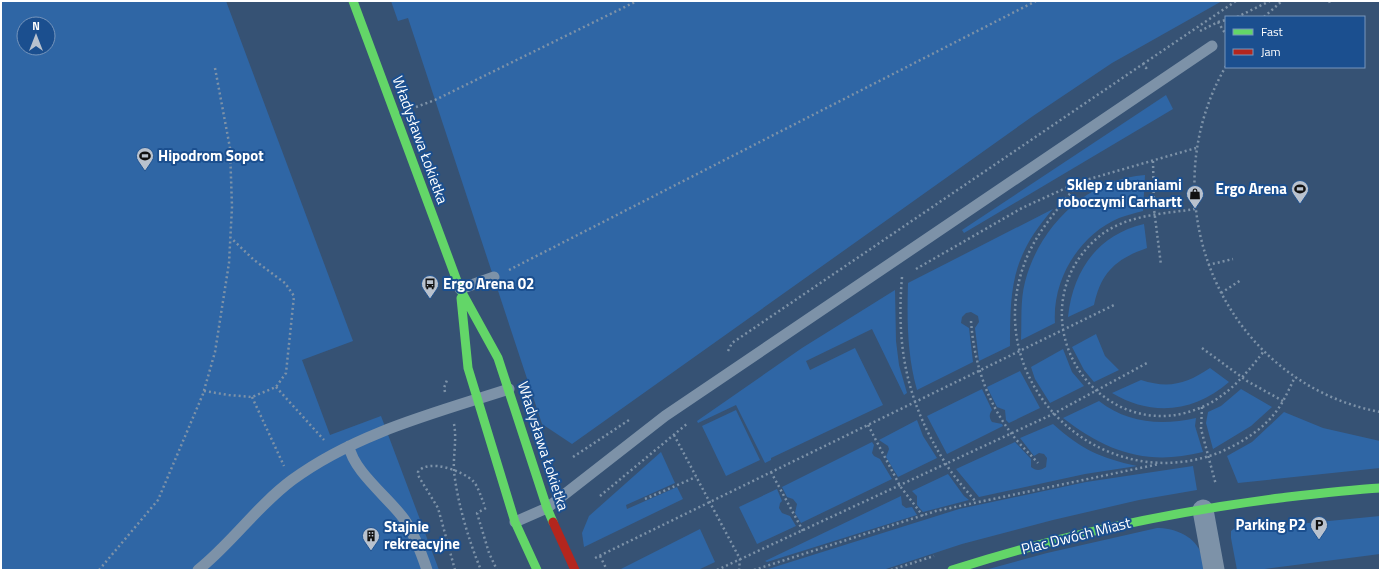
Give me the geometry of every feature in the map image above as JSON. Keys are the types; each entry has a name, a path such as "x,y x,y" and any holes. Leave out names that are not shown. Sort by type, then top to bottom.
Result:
{"street":[{"name":"Władysława Łokietka","path":"353,1 460,289 498,358 547,508 575,570"},
{"name":"Władysława Łokietka","path":"460,289 468,368 516,522 537,570"},
{"name":"Plac Dwóch Miast","path":"952,570 1048,542 1106,528 1248,502 1380,488"},
{"path":"1203,510 1214,570"}],"lane":[{"path":"516,522 547,508 664,416 1212,46"},
{"path":"460,289 494,277"},
{"path":"198,570 215,557 291,480 336,452 386,429 509,389"},
{"path":"349,446 351,457 357,467 390,500 406,521 427,570"}],"path":[{"path":"435,100 637,1"},
{"path":"494,277 1036,1"},
{"path":"728,353 732,343 1236,1"},
{"path":"1239,16 1270,1"},
{"path":"1265,16 1282,1"},
{"path":"1329,1 1331,5"},
{"path":"1206,27 1225,20"},
{"path":"1218,22 1225,34"},
{"path":"1143,64 1146,68 1150,65"},
{"path":"99,570 158,500 204,391 215,352 223,310 232,207 230,148 215,68"},
{"path":"1225,68 1217,81 1204,114 1196,148 1194,179 1195,209 1199,234 1208,265 1221,292 1245,330 1264,351 1295,377 1328,396 1364,409 1380,412"},
{"path":"914,270 1022,208 1079,182 1196,148"},
{"path":"1153,160 1154,215 1161,265"},
{"path":"1079,182 1042,229 1025,262 1016,297 1016,334 1020,352 1031,382 1053,414 1071,431 1092,445 1109,453 1139,461 1164,463 1186,462 1209,456 1230,448 1254,433 1267,422 1283,401 1295,377"},
{"path":"1195,209 1134,218 1117,225 1088,247 1077,261 1069,277 1062,305 1063,331 1069,353 1080,374 1096,391 1114,404 1144,414 1158,416 1180,414 1202,408 1223,395 1242,377 1264,351"},
{"path":"204,391 229,395 252,396 276,387 286,373 294,296 285,283 254,260 230,238"},
{"path":"1208,265 1232,259"},
{"path":"908,274 902,277 900,318 902,352 914,402 946,465 976,502"},
{"path":"1221,292 1241,280"},
{"path":"607,570 600,556 1114,305"},
{"path":"971,321 973,345 978,371 998,414 1011,434 1038,463"},
{"path":"1202,348 1242,377 1283,401"},
{"path":"717,570 1053,414 1147,363"},
{"path":"276,387 336,452"},
{"path":"252,396 291,480"},
{"path":"1202,408 1201,429 1215,482"},
{"path":"573,457 634,416"},
{"path":"868,425 900,486 923,516"},
{"path":"674,435 740,559 739,570"},
{"path":"754,570 923,516 976,502 1164,463"},
{"path":"455,570 438,508 419,477 418,472 427,466 438,466 454,470 457,491 475,557 481,570"},
{"path":"771,472 803,531"},
{"path":"645,499 696,477"},
{"path":"486,508 477,513 489,553 497,570"}],"shaded area":[{"name":"Hipodrom Sopot","path":"1,1 226,1 353,341 302,360 330,435 381,416 439,570 1,570"},
{"path":"391,1 1222,1 1112,63 1033,116 572,444 542,424 408,18 398,21"},
{"path":"1166,95 1173,109 964,233 962,230"},
{"path":"1145,175 1143,211 1119,218 1105,226 1080,247 1063,275 1055,307 1055,323 1021,340 1023,289 1025,282 1032,262 1054,225 1068,209 1085,196 1124,178"},
{"path":"1053,209 1039,226 1021,257 1013,289 1010,346 979,361 975,328 979,322 978,316 971,312 966,313 962,317 961,323 969,328 973,362 917,390 909,350 908,283"},
{"path":"1144,224 1147,248 1118,262 1106,275 1097,294 1094,305 1068,317 1075,285 1090,257 1113,237 1127,229"},
{"path":"895,290 896,341 899,365 907,393 904,395 872,329 806,361 810,370 855,348 883,405 771,458 771,460 765,463 736,405 698,423 697,421 802,348"},
{"path":"1096,334 1105,356 1119,370 1094,382 1084,370 1072,347"},
{"path":"1063,349 1072,372 1084,386 1050,403 1035,379 1031,367"},
{"path":"1210,368 1229,382 1202,400 1188,405 1173,408 1142,406 1127,401 1112,393 1141,380 1160,384 1185,381"},
{"path":"1020,371 1040,408 1009,423 1006,420 1005,410 997,407 987,387"},
{"path":"982,389 992,410 990,416 992,422 1002,424 1003,426 947,454 927,416"},
{"path":"1241,389 1272,407 1251,426 1213,449 1206,423 1208,412 1221,406"},
{"path":"1099,401 1121,414 1145,421 1170,422 1196,418 1195,426 1203,452 1183,456 1164,457 1128,453 1096,440 1063,418"},
{"path":"736,410 760,460 726,476 702,426"},
{"path":"1284,412 1323,428 1380,441 1380,468 1238,483 1227,456 1252,442"},
{"path":"917,420 923,436 937,458 898,477 886,457 889,449 888,446 879,440"},
{"path":"1053,424 1082,446 1102,456 1137,466 1085,474 979,497 956,469 1015,442 1031,459 1031,467 1036,470 1042,469 1046,467 1047,458 1044,454 1039,453 1034,456 1020,438"},
{"path":"872,442 874,445 872,453 880,459 892,479 801,523 795,513 797,504 793,499 787,497 782,487"},
{"path":"661,452 675,483 626,505 627,509 677,487 683,499 584,547 582,533 589,516"},
{"path":"1193,466 1197,490 1139,500 1053,520 962,544 883,570 765,570 959,509 1086,482"},
{"path":"948,474 964,496 969,500 923,512 917,505 917,496 912,491"},
{"path":"777,489 782,501 779,508 782,513 790,516 796,526 757,544 739,507"},
{"path":"901,496 902,505 906,508 912,507 917,515 767,562 765,561"},
{"name":"Parking P2","path":"1380,516 1380,554 1257,570 1237,570 1231,531 1239,525 1257,522 1258,528"},
{"path":"1157,528 1176,531 1193,541 1200,551 1204,570 985,570 1047,553"},
{"path":"700,529 715,562 698,570 619,570"}],"traffic: fast":[{"path":"353,1 460,289 498,358 547,508 553,522"},
{"path":"461,298 468,368 515,522 537,570"},
{"path":"952,570 1033,546 1114,526 1197,510 1280,498 1380,488"}],"traffic: jam":[{"path":"553,522 575,570"}],"place":[{"name":"Hipodrom Sopot","path":"145,171"},
{"name":"Ergo Arena","path":"1300,204"},
{"name":"Sklep z ubraniami roboczymi Carhartt","path":"1195,209"},
{"name":"Ergo Arena 02","path":"430,299"},
{"name":"Parking P2","path":"1319,540"},
{"name":"Stajnie rekreacyjne","path":"371,551"}]}
